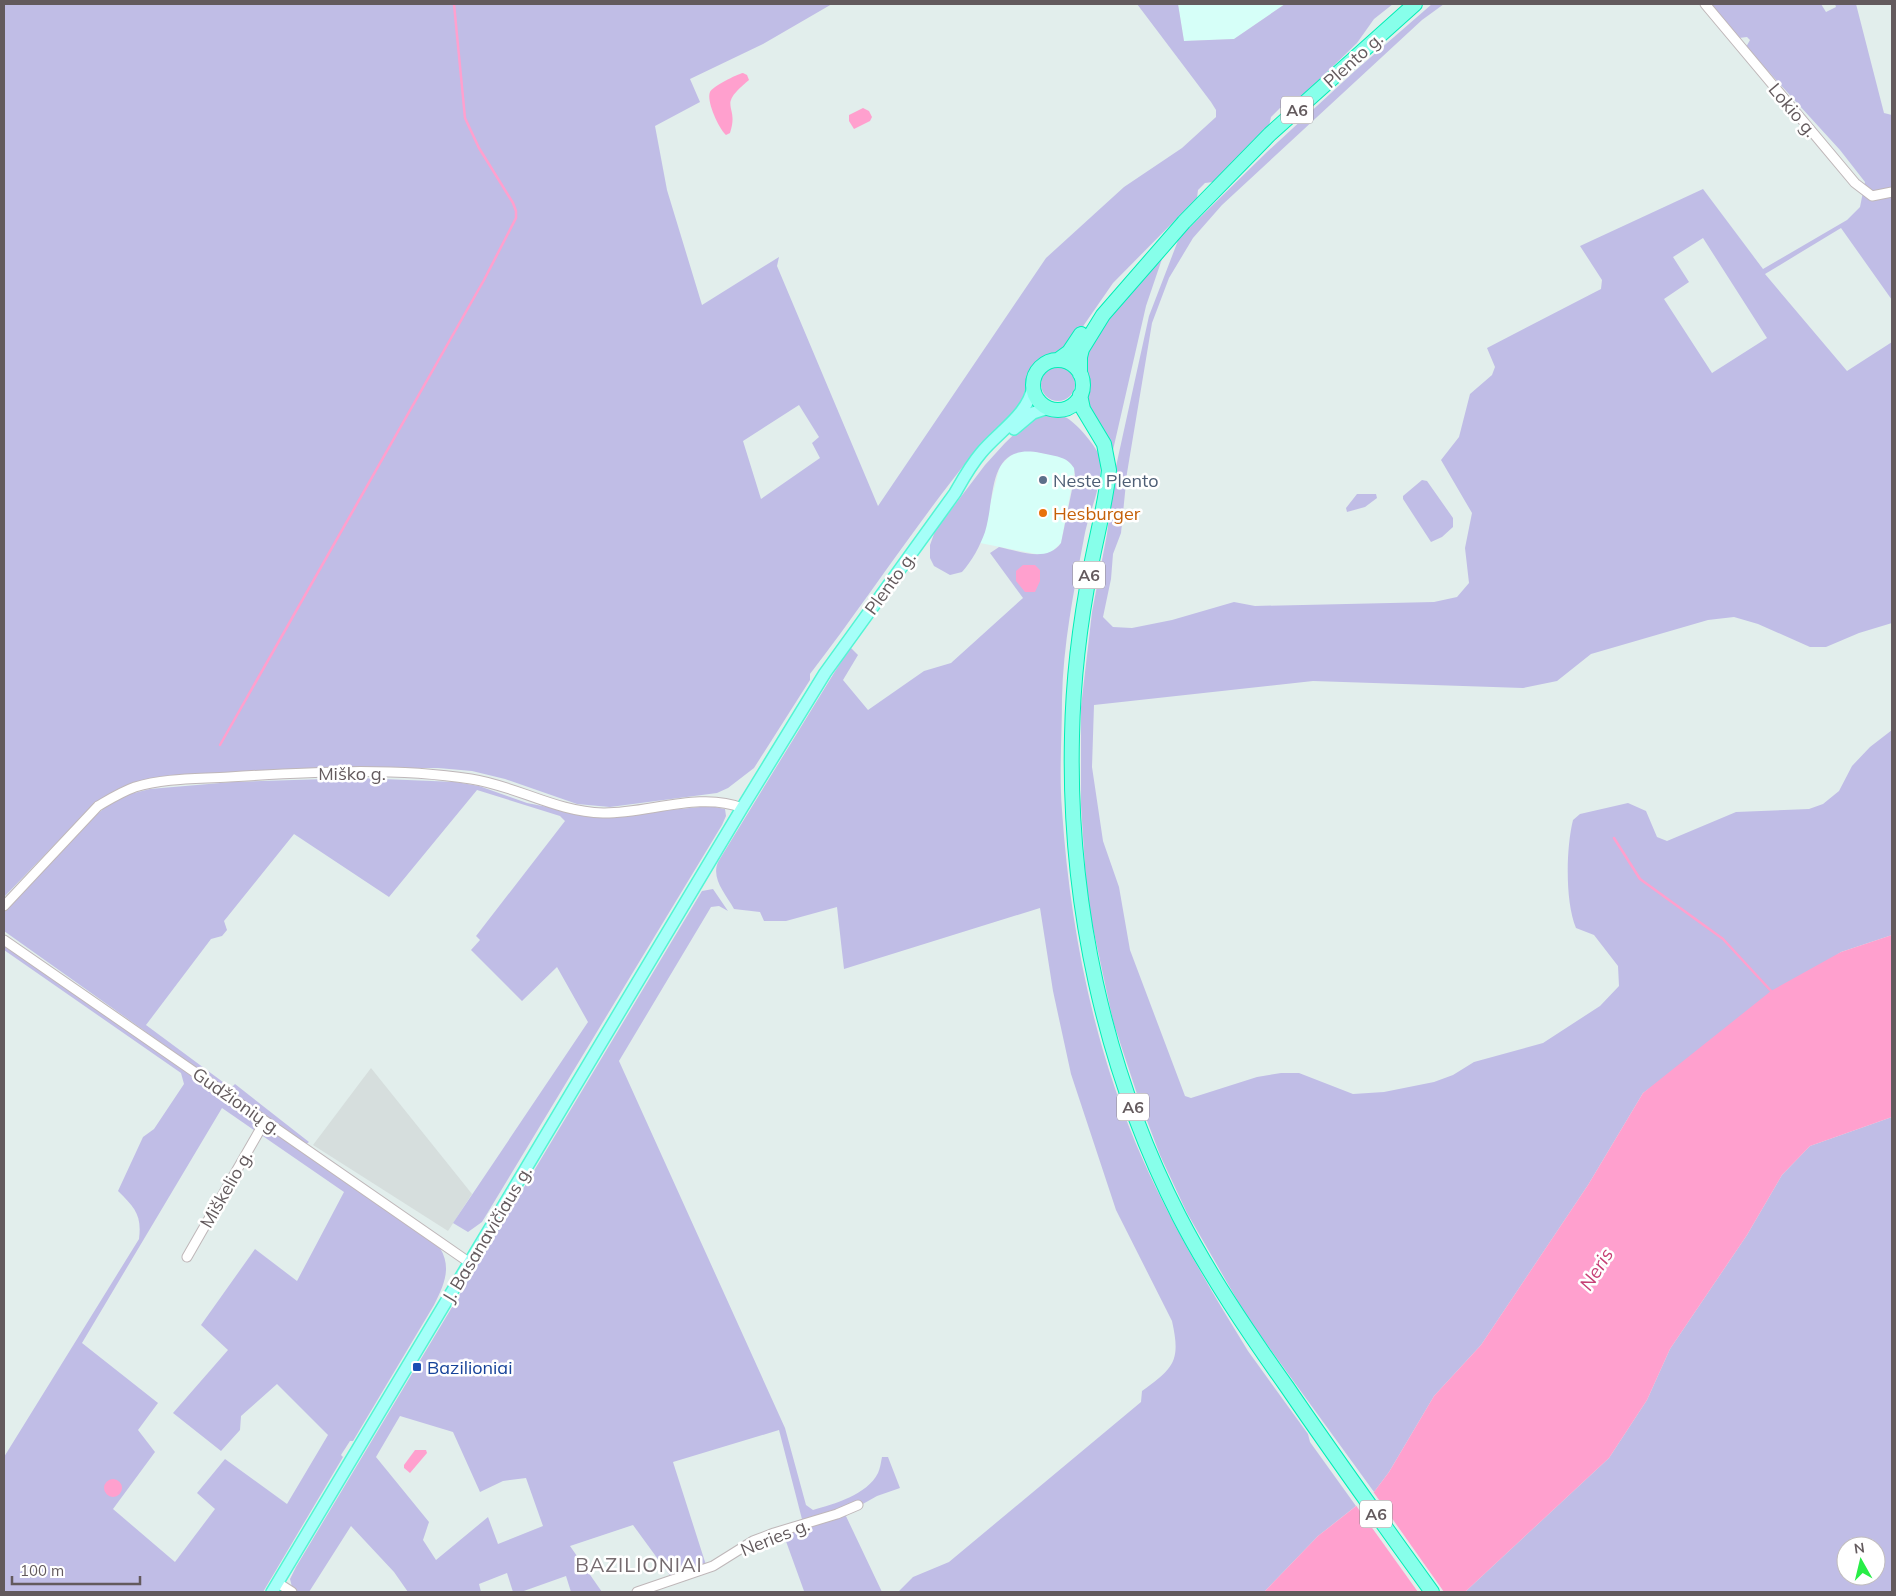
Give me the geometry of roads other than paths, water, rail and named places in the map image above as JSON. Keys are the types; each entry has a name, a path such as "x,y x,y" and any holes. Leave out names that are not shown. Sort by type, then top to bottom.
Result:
{"highway":[{"name":"Plento g.","path":"1058,360 1075,346 1101,304 1120,282 1184,222 1270,134 1415,4"},
{"name":"Plento g.","path":"1080,374 1082,349 1103,315 1184,222"},
{"path":"1058,360 1071,364 1080,374 1082,381 1080,395 1068,407 1054,408 1038,399 1033,386 1034,378 1043,365 1058,360"},
{"name":"A6","path":"1080,395 1083,409 1104,444 1107,457 1108,484 1081,623 1072,737 1075,847 1091,962 1108,1032 1132,1104 1160,1176 1179,1216 1238,1316 1432,1592"},
{"name":"A6","path":"1054,408 1078,418 1092,433 1107,457"}],"main road":[{"name":"Plento g.","path":"742,808 825,673 955,493 968,470 981,453 1026,407 1033,386"},
{"name":"Plento g.","path":"955,493 1015,428 1033,413 1054,408"},
{"name":"J. Basanavičiaus g.","path":"275,1587 742,808"}],"street":[{"name":"Lokio g.","path":"1705,4 1855,183 1872,196 1892,192"},
{"name":"Miško g.","path":"4,906 98,806 116,795 136,787 183,780 296,773 414,774 472,779 496,785 548,804 583,811 623,812 706,802 731,804 742,808"},
{"name":"Gudžionių g.","path":"4,940 470,1263"},
{"name":"Miškelio g.","path":"187,1257 265,1121"},
{"name":"Neries g.","path":"637,1592 712,1566 760,1539 837,1514 858,1505"},
{"path":"275,1587 292,1592"}],"water":[{"path":"743,73 747,75 749,80 733,96 730,106 732,123 730,133 726,135 714,115 710,102 710,92 725,81"},
{"path":"863,108 869,111 872,117 870,121 854,129 849,121 849,115"},
{"path":"1023,565 1035,565 1040,570 1040,581 1035,592 1025,592 1016,581 1016,571"},
{"name":"Neris","path":"1892,935 1892,1117 1810,1146 1782,1175 1747,1235 1670,1349 1647,1400 1609,1458 1465,1592 1264,1592 1318,1536 1374,1492 1389,1472 1434,1396 1481,1345 1588,1185 1643,1093 1771,991 1841,952"},
{"path":"415,1450 426,1450 427,1453 410,1473 404,1468 404,1465"},
{"path":"113,1479 119,1482 122,1488 119,1494 113,1497 107,1494 104,1488 107,1482"}],"waterway":[{"path":"220,745 484,280 516,218 513,203 479,148 465,118 454,4"},
{"path":"1614,838 1640,879 1723,939 1772,992"}],"place":[{"name":"Neste Plento","path":"1043,480"},
{"name":"Hesburger","path":"1043,513"},
{"name":"Bazilioniai","path":"417,1367"}],"district":[{"name":"BAZILIONIAI","path":"639,1564"}]}
